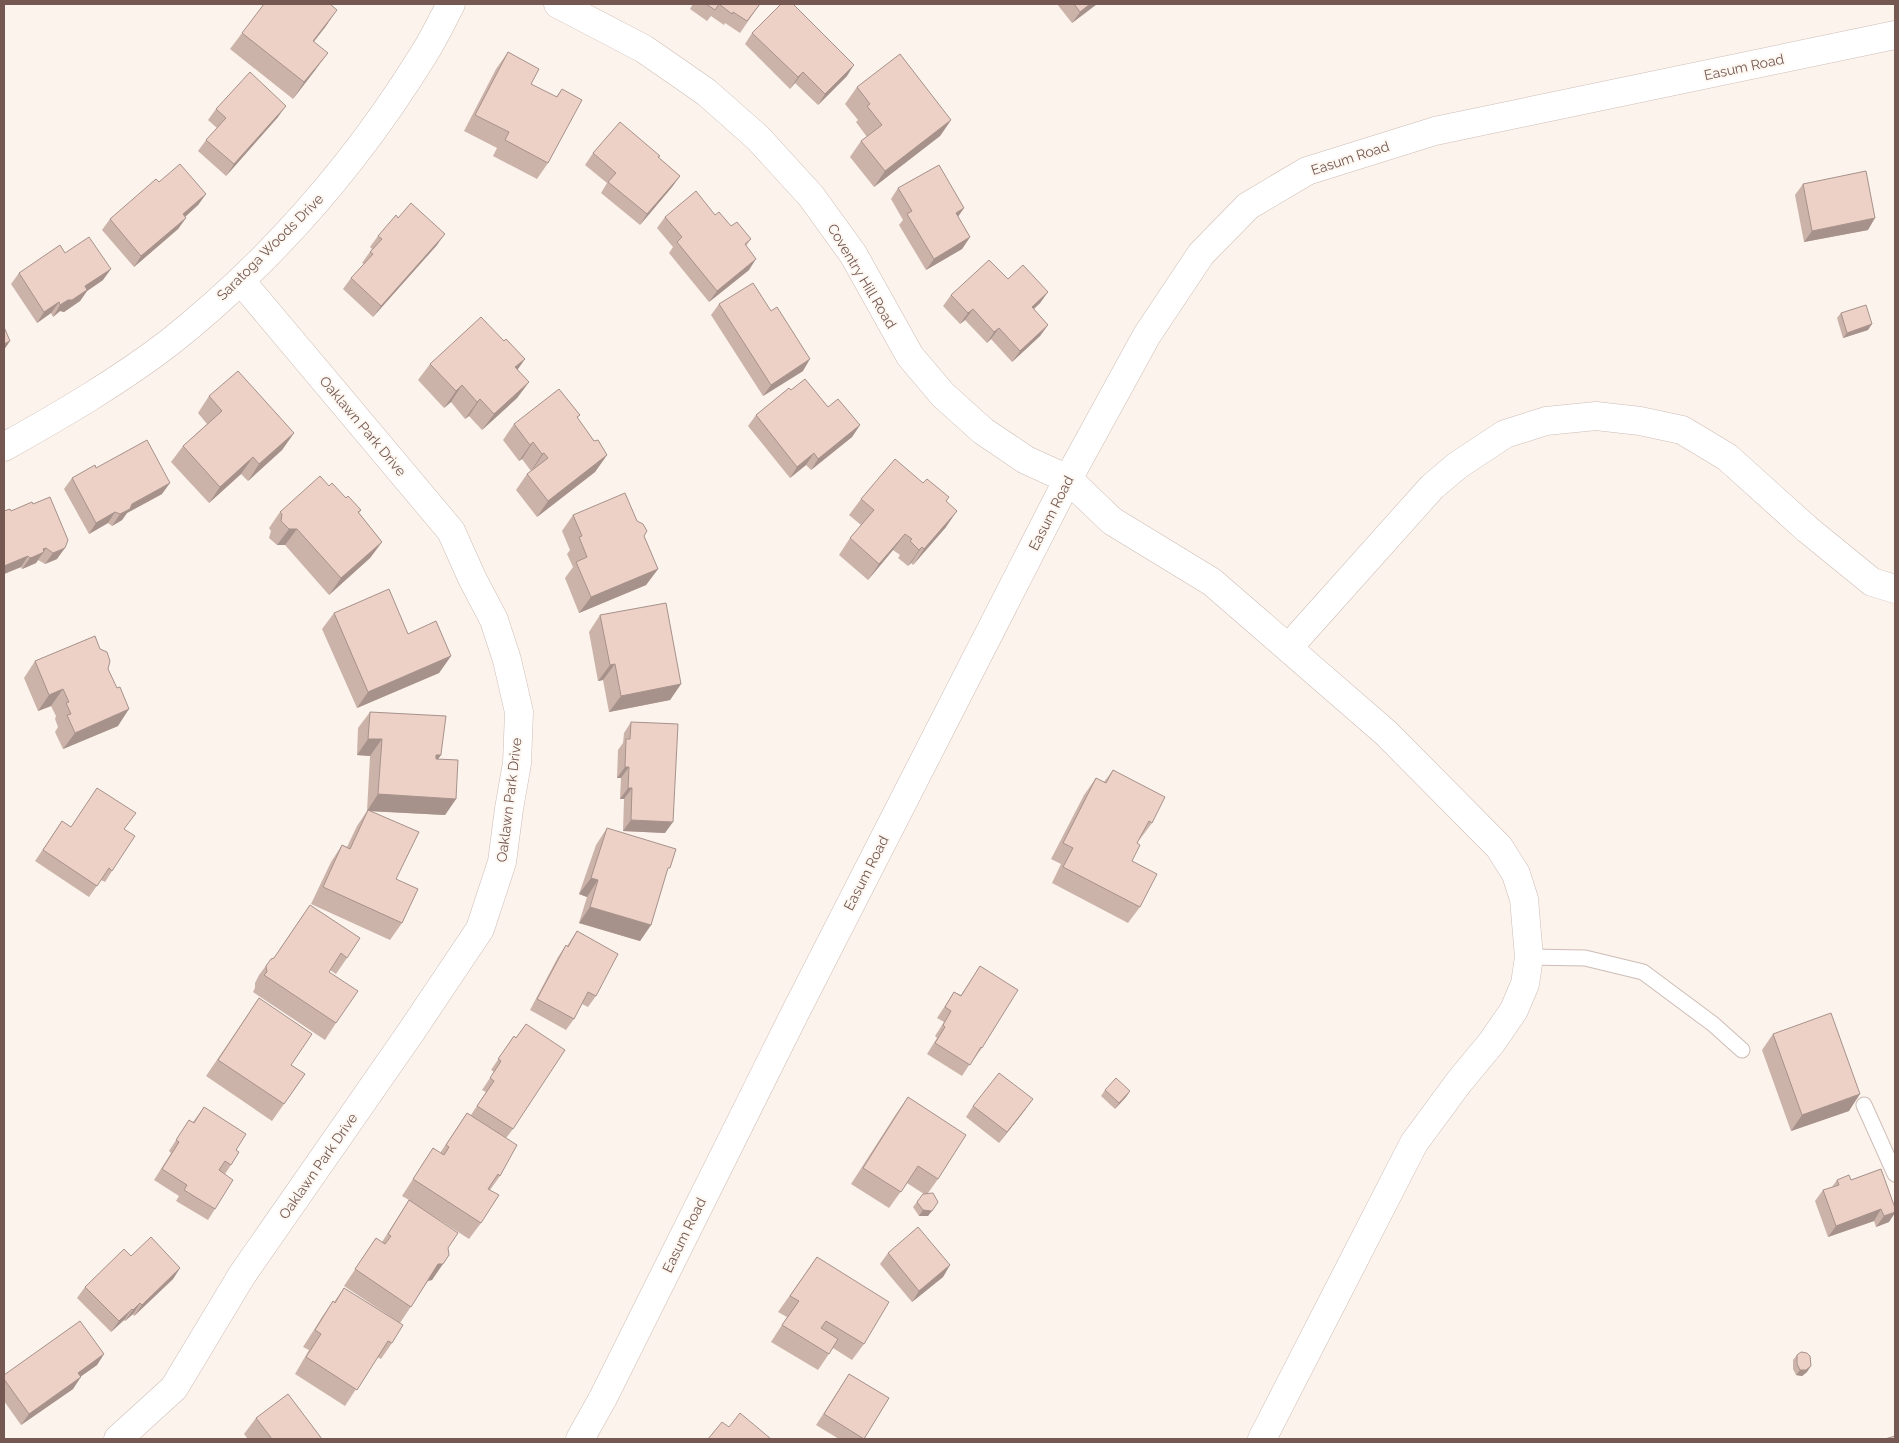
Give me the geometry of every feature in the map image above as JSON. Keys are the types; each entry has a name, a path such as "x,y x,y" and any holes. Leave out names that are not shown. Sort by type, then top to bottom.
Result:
{"street":[{"name":"Saratoga Woods Drive","path":"4,447 79,405 169,342 241,281 315,204 372,132 423,56 451,4"},
{"name":"Coventry Hill Road","path":"558,4 644,49 706,92 758,138 811,196 853,254 910,356 942,396 983,431 1026,460 1068,479 1112,521 1212,582 1386,733 1499,846 1516,874 1524,899 1529,957 1525,984 1514,1010 1492,1042 1459,1082 1414,1143 1262,1439"},
{"name":"Easum Road","path":"580,1439 603,1398 796,1011 1068,479 1147,335 1202,254 1248,206 1307,171 1435,131 1895,35"},
{"name":"Oaklawn Park Drive","path":"118,1439 174,1388 242,1274 480,930 502,862 516,763 519,712 507,660 494,620 472,578 452,531 241,281"},
{"path":"1288,648 1432,487 1458,465 1505,434 1546,421 1596,416 1640,420 1682,430 1727,457 1807,529 1872,582 1895,589"}],"lane":[{"path":"1529,957 1584,958 1643,972 1713,1024 1742,1050"},
{"path":"1864,1105 1895,1174"}],"building":[{"path":"264,4 330,4 337,10 313,41 328,53 304,82 242,33"},
{"path":"706,4 719,4 715,10"},
{"path":"719,4 760,4 747,21 733,12 732,14"},
{"path":"781,4 793,4 854,65 825,94 803,72 798,77 752,33"},
{"path":"1074,4 1090,4 1080,12"},
{"path":"508,52 539,69 531,84 557,97 562,89 582,100 548,163 505,140 509,132 475,115"},
{"path":"900,54 951,120 885,171 861,141 882,125 867,106 870,104 857,87"},
{"path":"250,72 286,106 234,164 206,140 226,118 216,109"},
{"path":"620,122 680,176 647,214 608,182 616,173 593,153"},
{"path":"180,164 206,194 183,214 186,218 141,256 110,219 156,179 159,182"},
{"path":"939,165 964,208 956,213 970,237 934,259 907,214 912,211 898,188"},
{"path":"1866,171 1875,218 1812,231 1803,184"},
{"path":"696,191 715,215 719,212 731,226 737,222 751,239 745,244 756,259 717,291 677,242 682,237 665,217"},
{"path":"411,203 445,234 381,306 351,278 373,254 370,252 382,239 378,236 396,215 398,218"},
{"path":"89,237 111,269 85,286 87,290 72,300 68,300 60,305 59,302 44,312 19,273 60,245 65,253"},
{"path":"989,260 1008,279 1023,265 1048,292 1032,307 1048,325 1020,351 999,328 994,332 973,309 968,313 951,295"},
{"path":"753,283 771,311 777,307 810,359 771,385 719,304"},
{"path":"1866,305 1872,324 1847,333 1841,313"},
{"path":"481,317 525,359 515,367 529,382 494,414 480,399 477,402 462,385 456,391 430,364"},
{"path":"4,327 10,341 4,344"},
{"path":"238,371 294,433 259,464 253,457 220,487 183,446 222,411 209,396"},
{"path":"805,379 828,407 838,399 860,425 818,459 814,453 797,467 756,415 789,388 791,390"},
{"path":"559,389 580,415 577,417 594,441 598,440 607,455 548,501 527,474 548,458 544,453 542,454 533,442 530,445 514,424"},
{"path":"147,440 170,483 132,504 130,509 120,514 115,512 96,523 72,478 95,465 96,468"},
{"path":"895,459 923,483 927,479 949,497 946,501 957,511 924,549 922,547 919,550 910,541 912,539 905,534 879,564 850,538 874,510 861,499"},
{"path":"320,476 329,486 332,483 346,498 348,496 361,510 358,512 382,542 341,578 297,529 289,529 281,521 282,514 280,512"},
{"path":"625,493 637,521 643,524 647,531 644,536 658,569 591,597 576,562 587,557 579,537 582,536 573,515"},
{"path":"50,497 68,540 65,548 53,553 46,548 43,549 44,552 33,557 30,558 28,556 4,566 4,511 10,509 11,511"},
{"path":"389,589 408,634 436,621 451,656 368,692 334,613"},
{"path":"666,603 681,684 621,696 615,664 610,665 600,615"},
{"path":"95,636 100,649 107,652 110,661 108,669 117,688 120,687 129,709 75,733 67,715 71,714 66,703 69,702 63,689 49,695 35,661"},
{"path":"370,712 446,716 441,755 436,755 436,759 458,760 456,799 378,794 382,739 368,739"},
{"path":"631,722 678,724 673,822 631,820 632,788 628,788 629,767 625,767 626,739 630,739"},
{"path":"1113,770 1165,797 1152,823 1149,821 1137,843 1140,845 1132,861 1157,874 1140,907 1063,867 1073,848 1063,843 1096,778 1106,783"},
{"path":"97,788 136,813 124,829 135,836 112,871 109,868 97,886 43,850 62,821 71,827"},
{"path":"368,810 419,832 396,879 418,889 402,923 323,887 342,845 350,849"},
{"path":"607,828 676,849 670,868 668,868 651,925 590,907 598,880 591,878"},
{"path":"310,905 360,938 347,958 341,953 329,972 358,991 336,1023 264,975 267,972 266,966 274,958"},
{"path":"577,931 618,954 596,996 588,992 574,1019 537,999 566,945 568,947"},
{"path":"980,966 1018,990 970,1065 935,1043 945,1027 943,1025 951,1011 945,1007 954,992 961,996"},
{"path":"259,998 312,1034 291,1065 305,1074 284,1104 218,1060"},
{"path":"1831,1013 1860,1094 1802,1115 1773,1034"},
{"path":"526,1024 565,1050 513,1129 477,1106 494,1081 490,1078 501,1061 498,1059 514,1036 516,1038"},
{"path":"999,1073 1033,1099 1007,1132 973,1106"},
{"path":"1116,1078 1130,1091 1119,1103 1105,1090"},
{"path":"908,1097 966,1135 938,1179 918,1166 901,1192 863,1168"},
{"path":"204,1107 246,1134 236,1150 239,1152 231,1165 225,1161 219,1170 233,1180 215,1209 184,1190 187,1185 162,1169 179,1142 176,1140 189,1120 194,1123"},
{"path":"467,1113 517,1145 500,1176 498,1174 488,1189 499,1195 481,1223 413,1179 433,1148 444,1155 449,1147 446,1145"},
{"path":"1881,1169 1895,1212 1884,1216 1881,1209 1836,1226 1823,1190 1839,1185 1837,1180 1849,1175 1851,1180"},
{"path":"933,1193 938,1202 932,1211 923,1210 917,1202 923,1194"},
{"path":"409,1200 458,1233 448,1248 449,1255 443,1264 438,1264 411,1307 355,1269 376,1238 385,1244 391,1236 388,1234"},
{"path":"918,1227 950,1265 919,1291 888,1253"},
{"path":"151,1237 180,1268 142,1305 140,1303 119,1321 85,1287 124,1249 131,1256"},
{"path":"817,1257 889,1302 864,1344 826,1321 821,1328 838,1339 829,1354 782,1325 799,1301 790,1296"},
{"path":"344,1288 403,1325 392,1343 388,1341 357,1390 306,1357 321,1334 315,1330 333,1301 335,1303"},
{"path":"80,1321 104,1354 78,1373 81,1377 29,1414 4,1379 4,1375"},
{"path":"1801,1352 1807,1353 1810,1356 1811,1366 1806,1370 1800,1370 1797,1364 1797,1355"},
{"path":"849,1374 889,1398 864,1439 824,1414"},
{"path":"288,1394 322,1439 272,1439 256,1418"},
{"path":"740,1413 771,1439 708,1439 722,1422 729,1427"}]}
